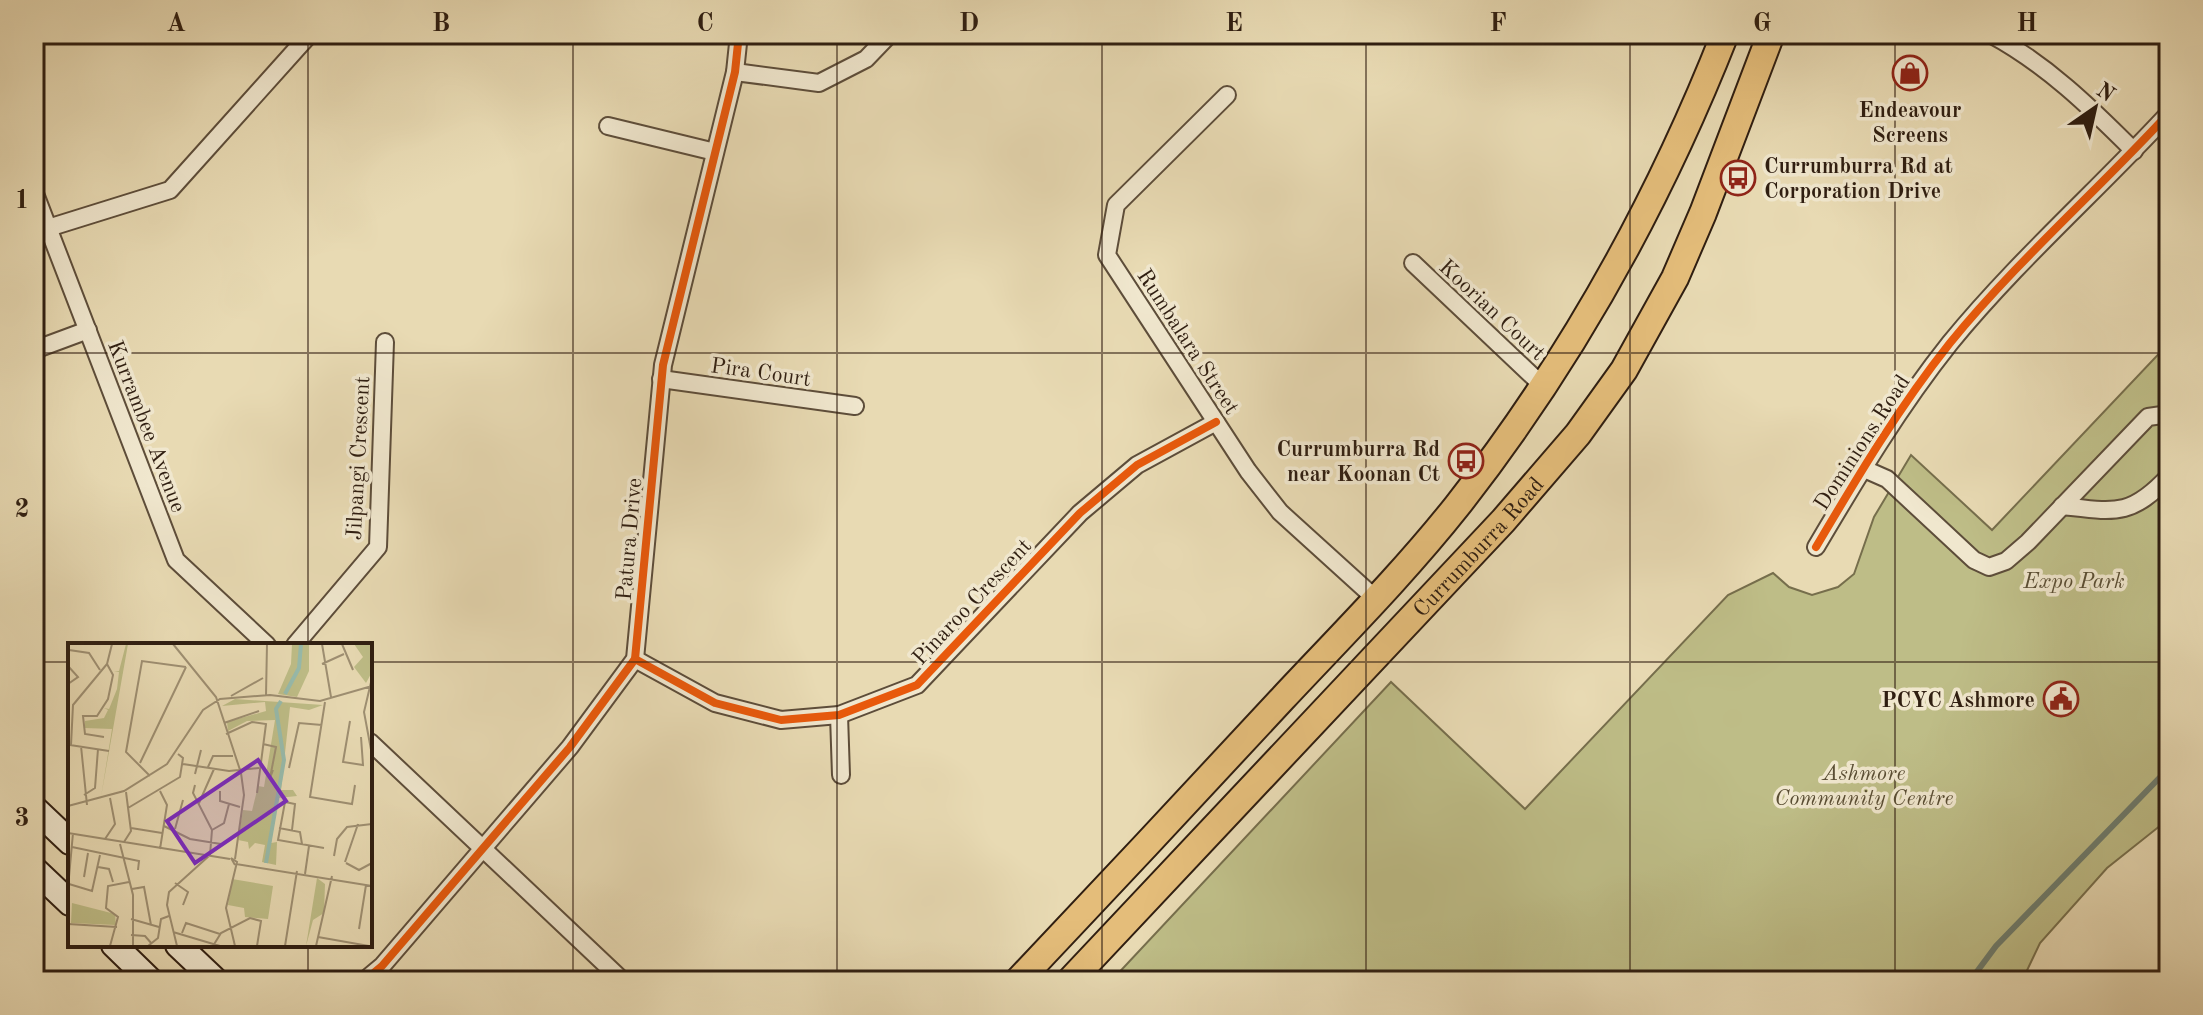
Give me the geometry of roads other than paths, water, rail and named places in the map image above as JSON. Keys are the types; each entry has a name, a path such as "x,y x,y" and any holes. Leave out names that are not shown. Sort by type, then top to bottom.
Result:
{"main road":[{"name":"Currumburra Road","path":"1018,981 1377,600 1457,505 1543,386 1599,300 1651,205 1694,113 1725,34"},
{"name":"Currumburra Road","path":"1070,981 1503,521 1578,434 1645,336 1703,213 1771,34"},
{"path":"1377,600 1388,604 1400,601 1432,578 1474,540 1503,521"},
{"path":"34,808 68,840"},
{"path":"34,869 68,901"},
{"path":"116,947 151,981"},
{"path":"180,947 216,981"}],"street":[{"path":"48,228 170,190 310,34"},
{"name":"Patura Drive","path":"635,659 663,365 735,72 739,34"},
{"path":"735,72 819,83 866,59 890,34"},
{"path":"1990,34 2038,63 2086,103 2134,151"},
{"name":"Rumbalara Street","path":"1227,95 1116,205 1107,255 1248,471 1280,512 1377,600"},
{"name":"Dominions Road","path":"1816,547 1898,411 1952,341 2016,270 2169,113"},
{"path":"608,126 715,152"},
{"name":"Kurrambee Avenue","path":"34,191 176,560 265,643"},
{"name":"Koorian Court","path":"1413,263 1543,386"},
{"path":"34,350 88,330"},
{"name":"Jilpangi Crescent","path":"297,643 378,547 385,342"},
{"name":"Pira Court","path":"661,379 855,406"},
{"path":"1862,468 1887,479 1974,560 1989,567 2006,561 2148,417 2169,414"},
{"name":"Pinaroo Crescent","path":"635,659 715,703 781,720 839,715 917,685 1080,513 1137,465 1216,422"},
{"path":"2062,506 2100,511 2131,508 2149,498 2169,476"},
{"path":"364,981 378,974 570,747 635,659"},
{"path":"839,715 841,775"},
{"path":"372,744 623,981"}],"waterway":[{"path":"1970,981 1996,946 2169,768"}],"place":[{"name":"Endeavour Screens","path":"1910,73"},
{"name":"Currumburra Rd at Corporation Drive","path":"1738,178"},
{"name":"Currumburra Rd near Koonan Ct","path":"1466,461"},
{"name":"PCYC Ashmore","path":"2061,699"}],"park label":[{"name":"Expo Park","path":"2074,580"},
{"name":"Ashmore Community Centre","path":"1864,784"}]}
